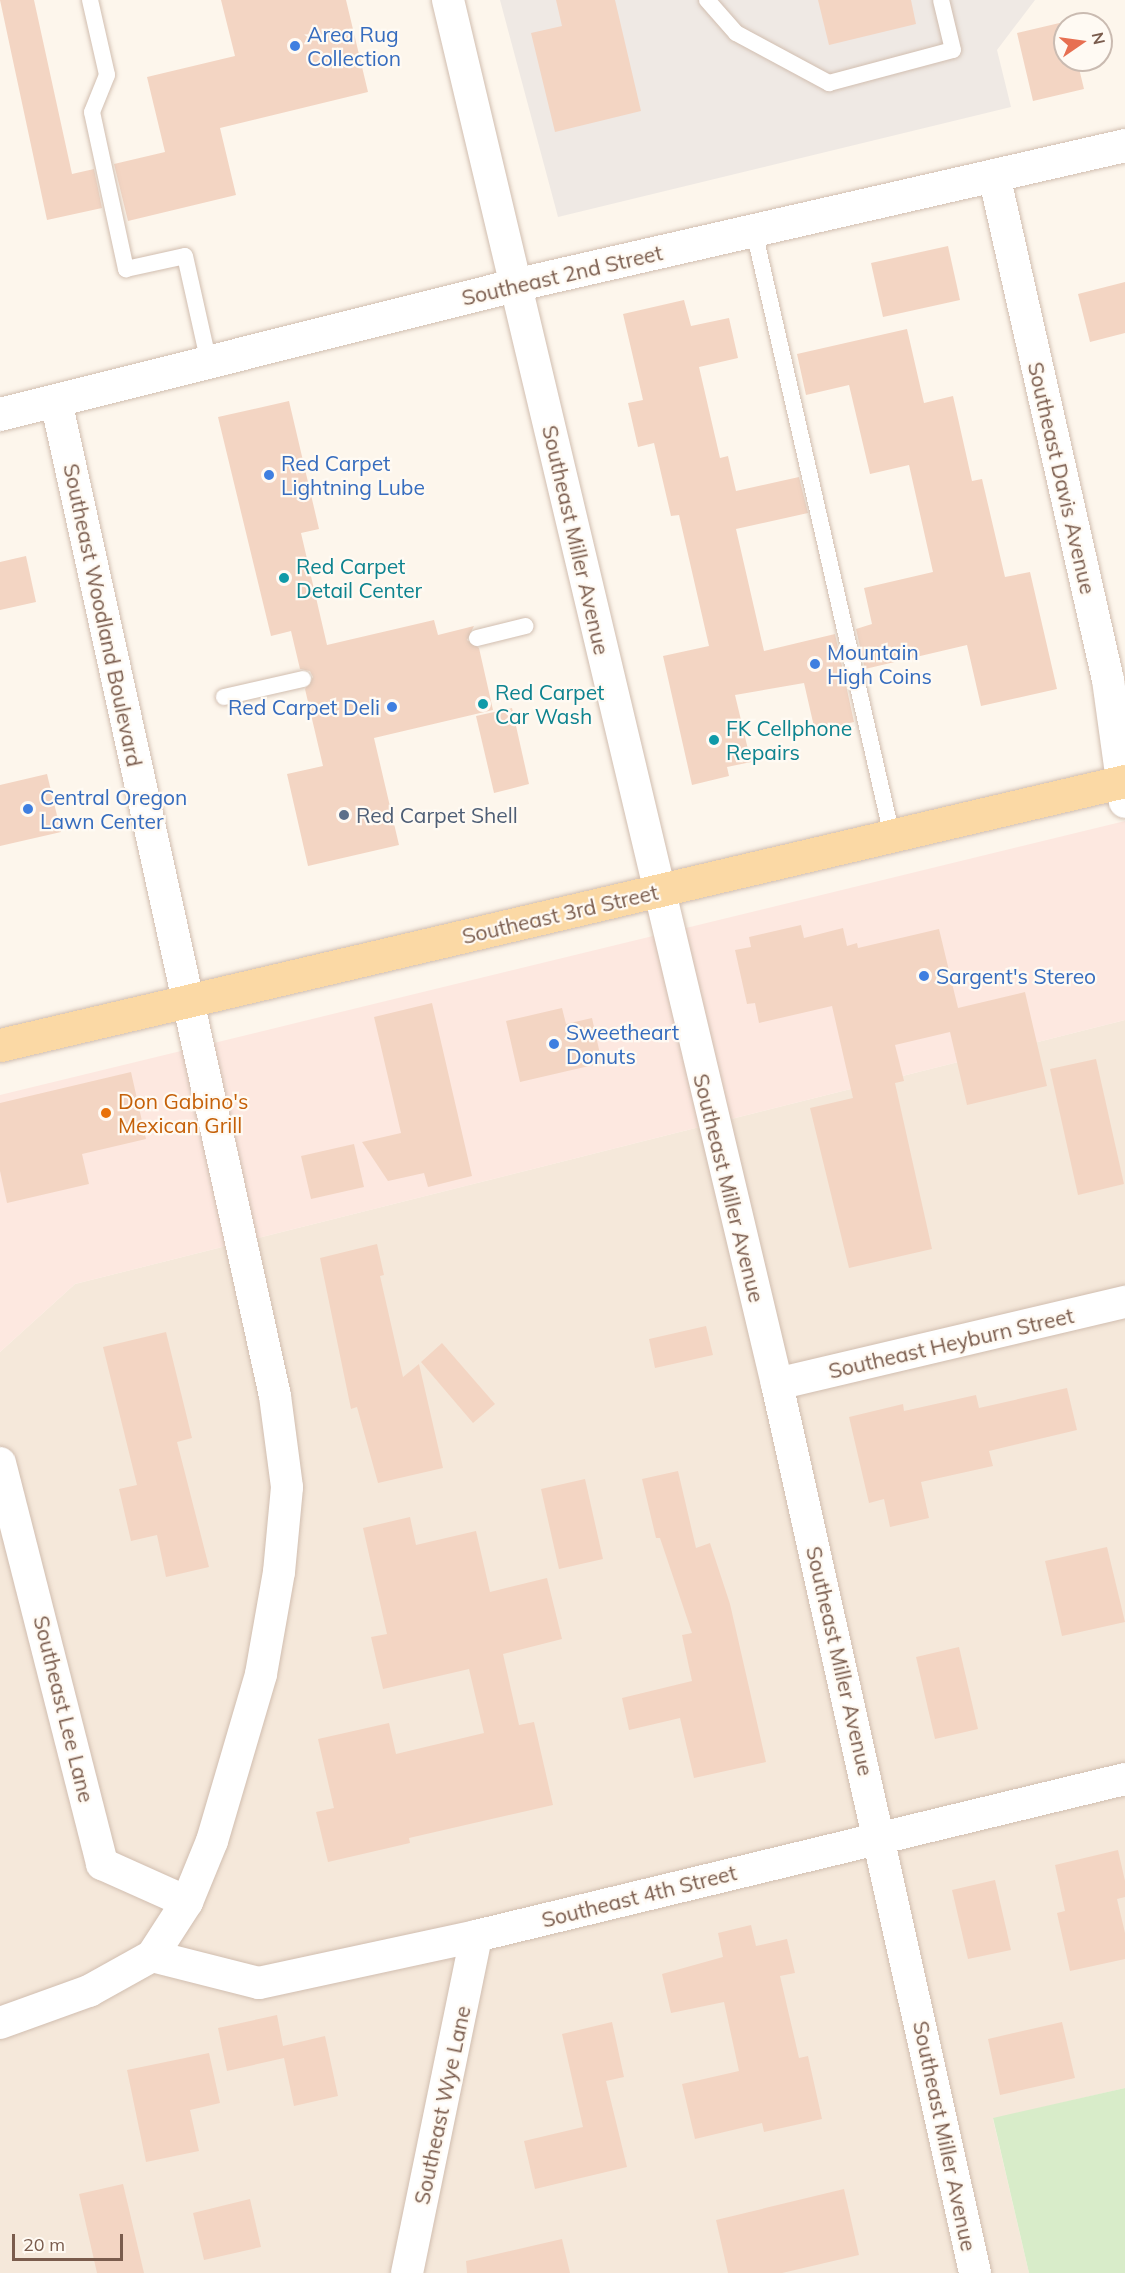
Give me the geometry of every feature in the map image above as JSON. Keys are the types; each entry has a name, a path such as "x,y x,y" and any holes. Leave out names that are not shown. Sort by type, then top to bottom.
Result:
{"main road":[{"name":"Southeast 3rd Street","path":"0,1045 892,836 1123,788"}],"street":[{"name":"Southeast Miller Avenue","path":"448,0 518,284 657,891 777,1384 975,2273"},
{"name":"Southeast 2nd Street","path":"0,414 518,284 1125,145"},
{"name":"Southeast Davis Avenue","path":"994,175 1116,678 1123,788"},
{"name":"Southeast Woodland Boulevard","path":"0,2024 88,1991 152,1956 187,1902 212,1841 261,1674 279,1572 287,1487 275,1396 56,401"},
{"name":"Southeast Heyburn Street","path":"777,1384 1125,1302"},
{"name":"Southeast Lee Lane","path":"0,1463 102,1864 187,1902"},
{"name":"Southeast 4th Street","path":"152,1956 259,1983 476,1936 879,1836 1125,1779"},
{"name":"Southeast Wye Lane","path":"407,2273 476,1936"}],"lane":[{"path":"90,0 107,75 92,112 126,269 185,256 209,363"},
{"path":"707,0 736,33 829,82 953,50 941,0"},
{"path":"753,231 892,836"},
{"path":"477,638 526,627"},
{"path":"224,697 303,679"}],"shaded area":[{"path":"500,0 1035,0 997,50 1011,107 558,217"},
{"path":"1125,821 1125,1020 75,1284 0,1352 0,1095"},
{"path":"1125,1020 1125,2088 993,2119 1029,2273 0,2273 0,1352 75,1284"}],"green space":[{"path":"1125,2088 1125,2273 1029,2273 993,2118"}],"building":[{"path":"0,0 34,0 72,174 94,169 102,208 47,220"},
{"path":"221,0 346,0 368,92 220,128 236,195 128,221 114,164 165,152 147,77 235,56"},
{"path":"556,0 615,0 641,111 555,132 531,33 562,26"},
{"path":"818,0 911,0 916,24 829,45"},
{"path":"1053,25 1053,72 1080,72 1084,89 1033,101 1017,33"},
{"path":"948,246 960,300 883,317 871,263"},
{"path":"1125,282 1125,333 1090,342 1078,294"},
{"path":"684,300 691,326 729,318 738,358 699,367 720,458 728,456 736,491 799,477 808,513 736,529 764,651 835,634 854,722 815,731 804,683 735,695 751,762 727,767 729,776 692,785 663,656 709,646 679,515 671,516 654,443 638,447 628,403 643,400 623,314"},
{"path":"907,329 924,403 953,396 972,481 982,479 1005,577 1030,572 1057,689 981,706 967,645 865,669 856,629 872,624 864,588 933,572 909,465 870,474 849,385 806,395 797,354"},
{"path":"289,401 319,529 301,533 327,645 434,620 438,635 474,626 467,640 479,648 493,710 374,738 399,845 308,866 287,774 323,766 305,689 313,677 310,671 300,669 291,631 271,636 218,417"},
{"path":"26,556 36,602 0,610 0,562"},
{"path":"512,708 529,784 494,793 476,716"},
{"name":"Central Oregon Lawn Center","path":"47,774 61,832 0,846 0,785"},
{"path":"801,925 804,938 843,928 847,946 857,943 858,948 939,929 958,1008 1025,992 1047,1086 967,1105 950,1032 895,1045 904,1081 895,1083 932,1249 849,1268 810,1108 853,1098 832,1006 759,1023 755,1003 747,1004 735,950 751,947 749,937"},
{"path":"432,1003 472,1176 428,1187 424,1173 388,1181 362,1142 401,1133 374,1017"},
{"name":"Sweetheart Donuts","path":"562,1008 566,1024 592,1018 602,1063 520,1082 506,1021"},
{"path":"1096,1059 1124,1184 1078,1195 1050,1069"},
{"path":"131,1072 146,1139 82,1154 89,1184 7,1203 0,1171 0,1103"},
{"path":"354,1144 364,1187 311,1199 301,1156"},
{"path":"377,1244 384,1275 380,1276 403,1377 419,1364 443,1468 378,1483 357,1407 351,1409 320,1258"},
{"path":"706,1326 713,1355 655,1368 649,1339"},
{"path":"166,1332 192,1438 177,1442 209,1567 166,1577 157,1535 131,1541 119,1489 137,1485 103,1347"},
{"path":"442,1343 495,1404 473,1423 421,1362"},
{"path":"1067,1388 1077,1430 989,1451 993,1466 921,1482 929,1518 890,1527 884,1499 869,1503 849,1417 903,1404 904,1411 976,1395 979,1408"},
{"path":"678,1471 696,1548 710,1543 730,1604 766,1762 694,1778 680,1718 629,1730 622,1698 692,1681 682,1635 692,1633 660,1538 656,1538 642,1479"},
{"path":"585,1479 603,1559 559,1569 541,1489"},
{"path":"410,1517 416,1545 476,1531 490,1592 547,1578 562,1639 503,1654 519,1725 534,1722 553,1805 409,1838 410,1843 328,1862 316,1812 334,1808 318,1739 389,1723 396,1754 484,1733 469,1669 383,1689 371,1637 387,1634 363,1528"},
{"path":"1107,1547 1125,1622 1062,1636 1045,1561"},
{"path":"959,1647 978,1729 935,1739 916,1657"},
{"path":"1118,1850 1125,1881 1125,1897 1117,1899 1125,1933 1125,1959 1070,1971 1057,1913 1065,1911 1055,1865"},
{"path":"995,1880 1011,1950 968,1959 952,1890"},
{"path":"751,1925 756,1946 787,1939 795,1973 780,1976 799,2058 808,2056 822,2119 764,2132 762,2123 695,2139 682,2084 739,2071 724,2002 671,2013 662,1974 723,1957 718,1933"},
{"path":"277,2015 283,2046 325,2036 338,2096 294,2106 284,2058 227,2071 218,2028"},
{"path":"612,2022 624,2077 606,2081 627,2167 535,2189 524,2141 583,2127 562,2034"},
{"path":"1062,2022 1075,2078 1000,2095 988,2039"},
{"path":"209,2053 220,2103 190,2110 199,2151 146,2162 127,2070"},
{"path":"123,2184 144,2273 97,2273 79,2194"},
{"path":"844,2189 859,2255 782,2273 728,2273 716,2220"},
{"path":"250,2199 261,2247 204,2260 193,2213"},
{"path":"562,2239 570,2273 467,2273 466,2261"}],"place":[{"name":"Area Rug Collection","path":"295,46"},
{"name":"Red Carpet Lightning Lube","path":"269,475"},
{"name":"Red Carpet Detail Center","path":"284,578"},
{"name":"Mountain High Coins","path":"815,664"},
{"name":"Red Carpet Car Wash","path":"483,704"},
{"name":"Red Carpet Deli","path":"392,707"},
{"name":"FK Cellphone Repairs","path":"714,740"},
{"name":"Central Oregon Lawn Center","path":"28,809"},
{"name":"Red Carpet Shell","path":"344,815"},
{"name":"Sargent's Stereo","path":"924,976"},
{"name":"Sweetheart Donuts","path":"554,1044"},
{"name":"Don Gabino's Mexican Grill","path":"106,1113"}]}
